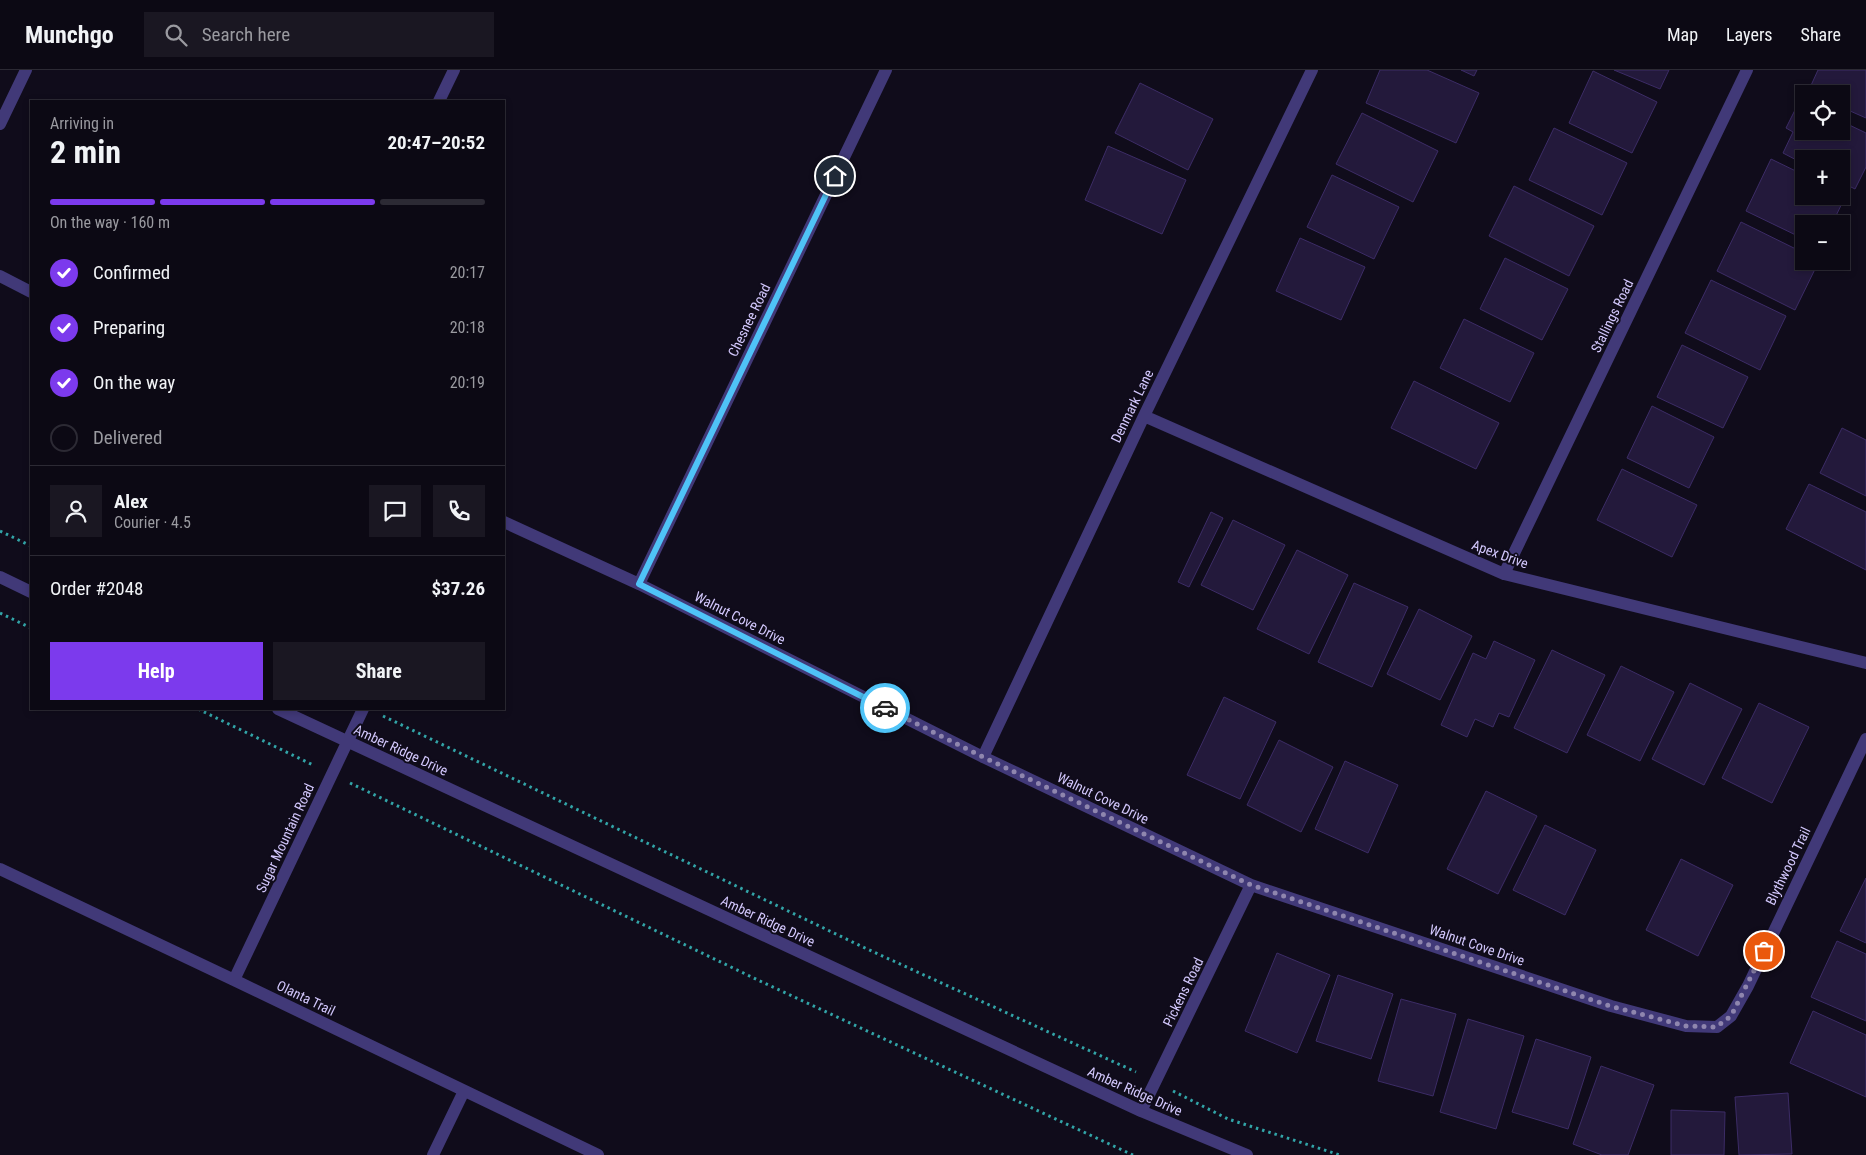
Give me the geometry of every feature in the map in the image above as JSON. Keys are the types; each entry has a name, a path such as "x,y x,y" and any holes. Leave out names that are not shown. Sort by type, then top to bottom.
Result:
{"street":[{"path":"0,124 26,70"},
{"path":"439,100 454,70"},
{"name":"Chesnee Road","path":"639,584 886,70"},
{"name":"Denmark Lane","path":"983,757 1144,416 1312,70"},
{"name":"Stallings Road","path":"1504,574 1747,70"},
{"path":"0,276 30,291"},
{"name":"Apex Drive","path":"1144,416 1504,574 1866,663"},
{"name":"Walnut Cove Drive","path":"505,522 639,584 983,757 1251,885 1610,1006 1686,1026 1716,1027"},
{"path":"0,577 30,592"},
{"name":"Amber Ridge Drive","path":"280,710 1141,1111 1247,1155"},
{"name":"Sugar Mountain Road","path":"234,980 362,710"},
{"name":"Blythwood Trail","path":"1716,1027 1731,1016 1748,986 1866,739"},
{"name":"Olanta Trail","path":"0,869 598,1155"},
{"name":"Pickens Road","path":"1141,1111 1251,885"},
{"path":"433,1155 464,1091"}],"path":[{"path":"0,531 30,546"},
{"path":"0,613 30,628"},
{"path":"200,710 762,982 1133,1155"},
{"path":"378,713 866,948 1126,1067 1228,1120 1340,1155"}],"building":[{"path":"1380,70 1427,70 1479,93 1456,143 1366,103"},
{"path":"1461,70 1477,70 1474,76"},
{"path":"1614,70 1669,70 1660,89"},
{"path":"1818,70 1866,70 1866,118 1850,111 1850,85 1811,85"},
{"path":"1593,71 1657,102 1632,153 1569,123"},
{"path":"1140,83 1213,119 1188,170 1115,133"},
{"path":"1795,110 1795,140 1850,140 1850,125 1866,133 1866,167 1855,189 1850,186 1850,150 1795,150 1795,159 1783,153 1793,132 1786,128"},
{"path":"1362,113 1438,151 1413,202 1336,164"},
{"path":"1554,128 1627,163 1602,215 1529,180"},
{"path":"1108,146 1186,180 1162,234 1085,200"},
{"path":"1771,159 1795,171 1795,205 1841,205 1836,215 1795,215 1795,235 1746,211"},
{"path":"1332,175 1399,207 1374,259 1307,227"},
{"path":"1514,186 1594,226 1569,276 1489,236"},
{"path":"1741,222 1795,249 1795,270 1815,270 1795,310 1717,271"},
{"path":"1300,238 1365,267 1341,320 1276,291"},
{"path":"1505,258 1568,289 1542,340 1480,309"},
{"path":"1711,280 1786,316 1760,370 1685,333"},
{"path":"1464,319 1534,353 1510,402 1440,368"},
{"path":"1682,345 1748,377 1723,428 1657,397"},
{"path":"1414,381 1499,423 1476,469 1391,428"},
{"path":"1652,406 1714,437 1689,488 1627,458"},
{"path":"1842,428 1866,440 1866,496 1820,473"},
{"path":"1622,469 1697,505 1672,557 1597,520"},
{"path":"1809,484 1866,512 1866,570 1786,529"},
{"path":"1211,512 1223,518 1189,587 1178,582"},
{"path":"1233,520 1285,545 1253,610 1201,585"},
{"path":"1297,550 1348,575 1309,654 1257,629"},
{"path":"1354,583 1408,607 1372,687 1318,662"},
{"path":"1419,609 1472,636 1440,700 1387,674"},
{"path":"1494,641 1535,660 1509,717 1499,713 1493,727 1475,719 1467,737 1441,725 1473,653 1486,659"},
{"path":"1552,650 1605,675 1567,753 1514,728"},
{"path":"1621,666 1674,692 1640,761 1587,735"},
{"path":"1690,683 1742,709 1704,785 1652,759"},
{"path":"1224,697 1276,722 1240,799 1187,775"},
{"path":"1759,703 1809,727 1772,803 1722,778"},
{"path":"1279,740 1333,767 1301,832 1247,805"},
{"path":"1345,761 1398,785 1368,853 1315,829"},
{"path":"1486,791 1537,816 1498,894 1447,869"},
{"path":"1545,825 1596,850 1565,915 1513,890"},
{"path":"1681,859 1733,885 1698,956 1646,930"},
{"path":"1866,878 1866,943 1840,931"},
{"path":"1837,941 1866,954 1866,1021 1811,997"},
{"path":"1277,953 1330,975 1297,1053 1245,1031"},
{"path":"1338,975 1393,994 1371,1059 1316,1041"},
{"path":"1401,999 1456,1014 1433,1096 1378,1081"},
{"path":"1813,1011 1866,1035 1866,1097 1790,1063"},
{"path":"1468,1019 1524,1036 1496,1129 1440,1112"},
{"path":"1536,1039 1591,1057 1568,1129 1512,1112"},
{"path":"1601,1066 1654,1085 1628,1155 1602,1155 1573,1144"},
{"path":"1788,1093 1792,1154 1739,1155 1735,1097"},
{"path":"1671,1110 1725,1112 1724,1155 1671,1155"}],"way so far":[{"path":"885,708 1251,885 1610,1006 1686,1026 1716,1027 1731,1016 1748,986 1764,951"}],"route":[{"path":"835,176 639,584 885,708"}]}
